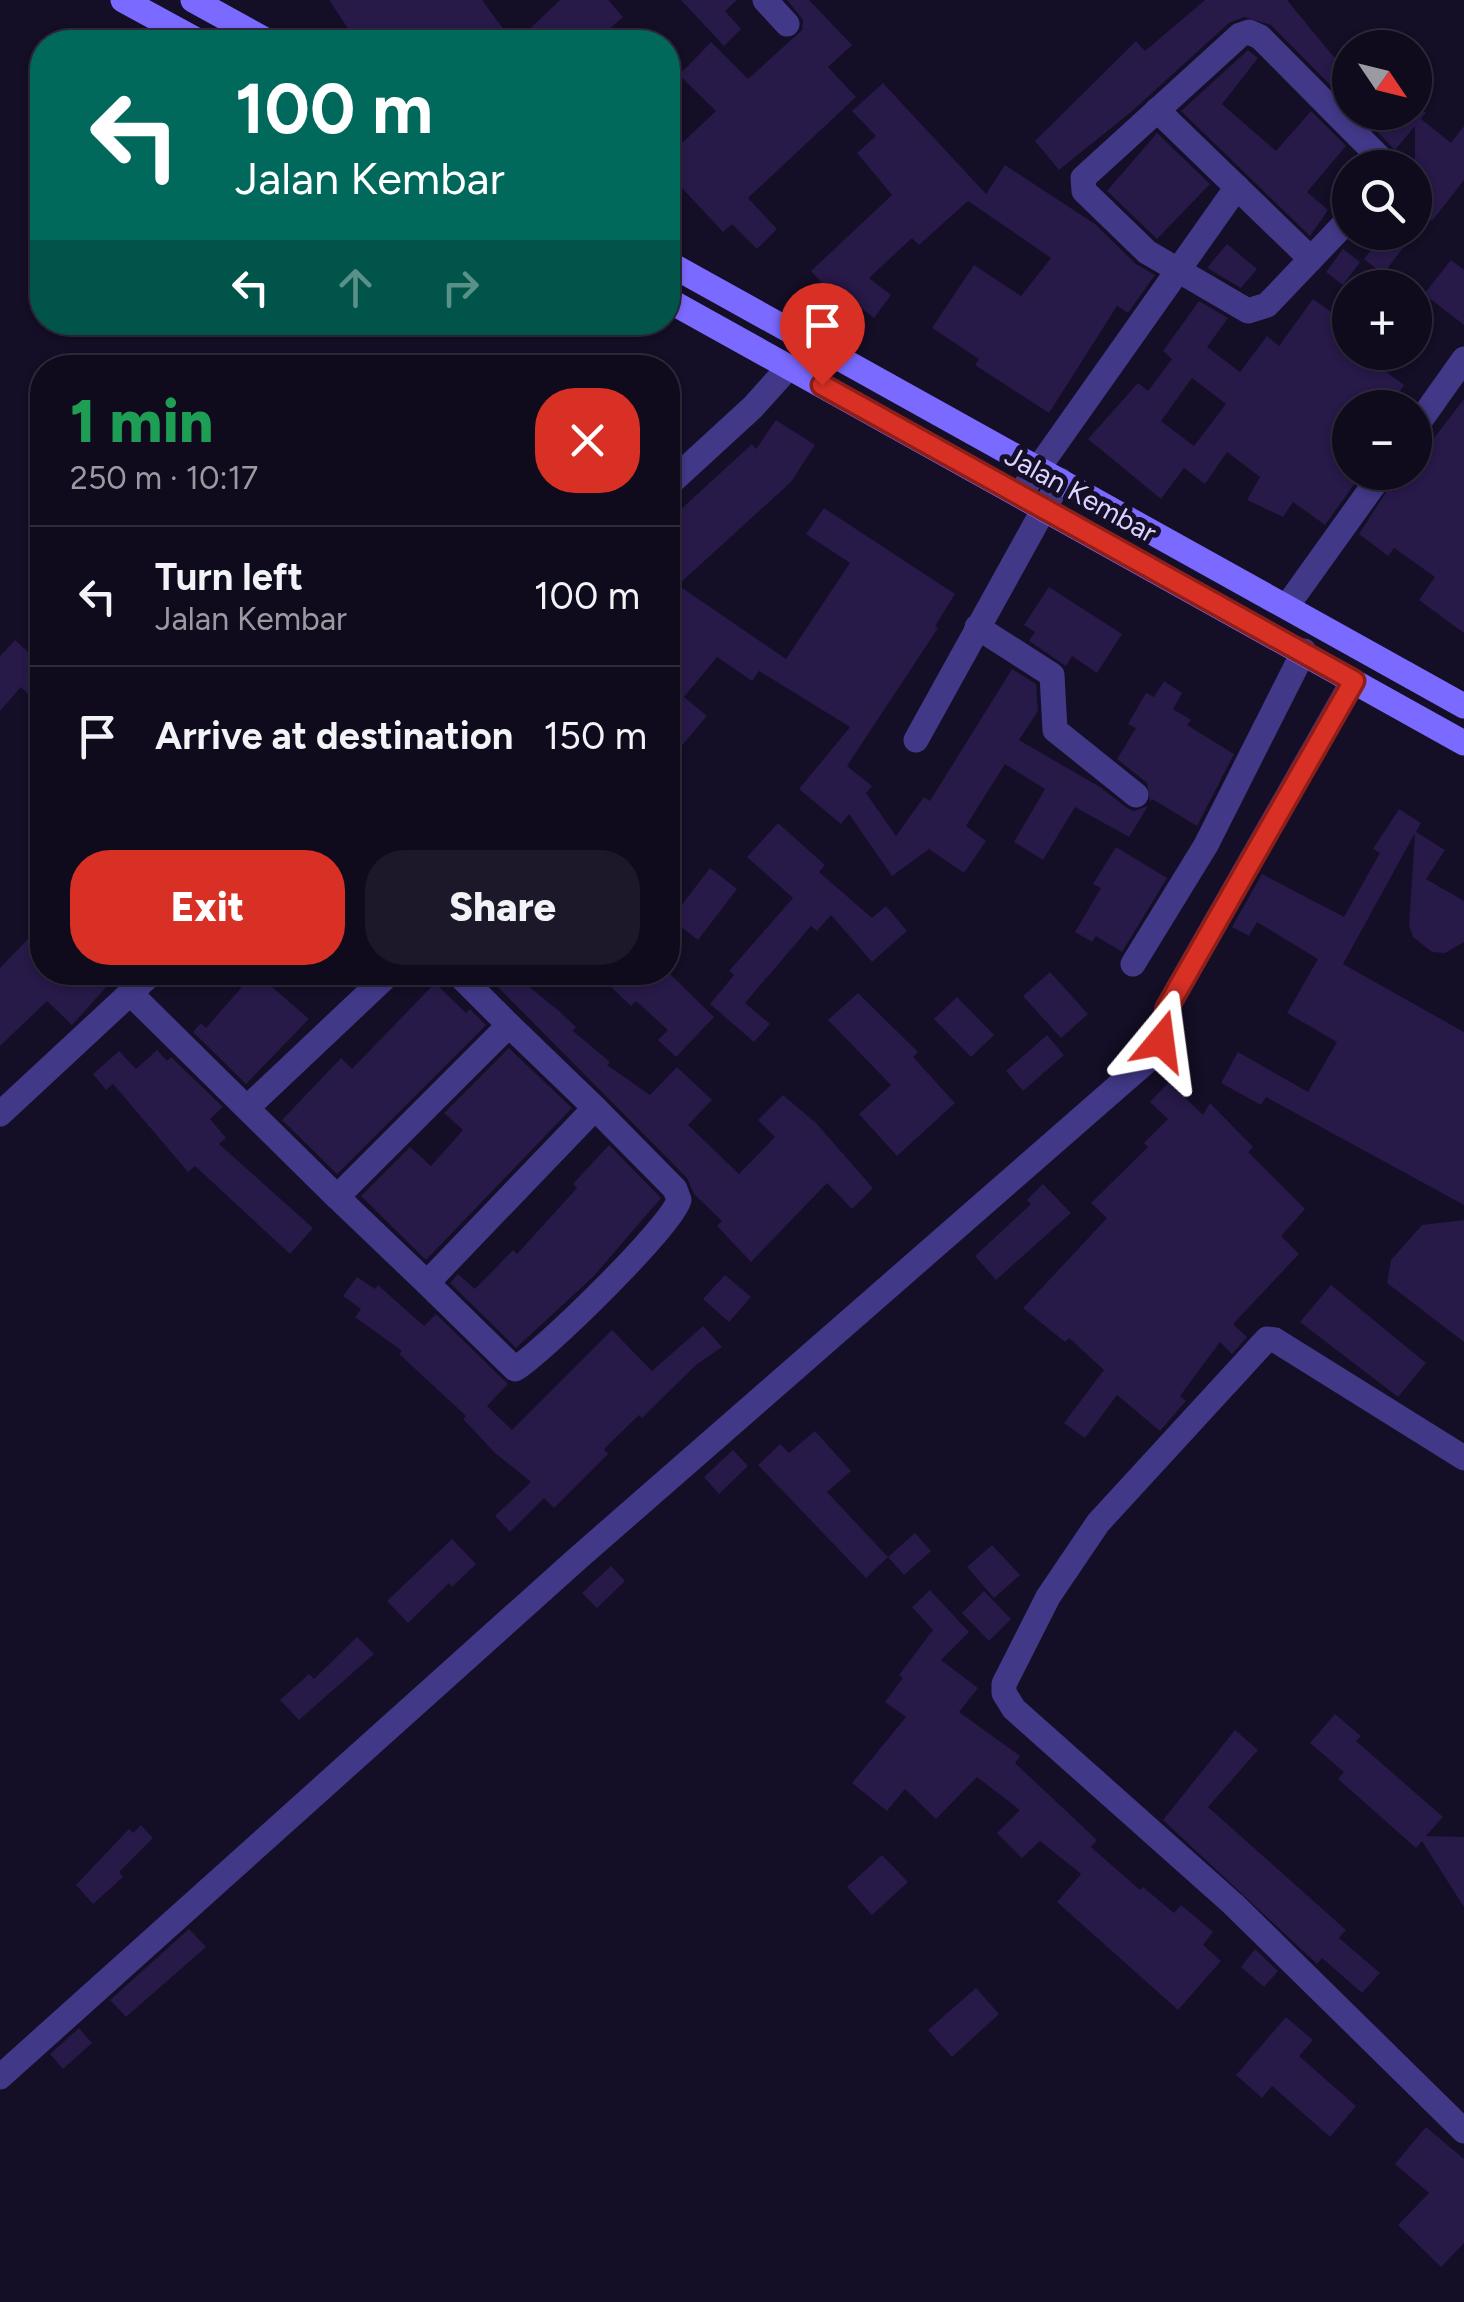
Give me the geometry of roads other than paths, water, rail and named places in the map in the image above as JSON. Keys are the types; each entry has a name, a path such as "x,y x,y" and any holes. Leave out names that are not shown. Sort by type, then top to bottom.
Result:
{"main road":[{"path":"123,0 178,30"},
{"path":"193,0 248,30"},
{"name":"Jalan Kembar","path":"680,270 1464,706"},
{"name":"Jalan Kembar","path":"680,308 780,376 1020,494 1464,743"}],"street":[{"path":"765,0 787,24"},
{"path":"1332,237 1267,305 1248,311 1131,239 1082,186 1086,175 1240,35 1254,33 1372,150"},
{"path":"1157,110 1311,259"},
{"path":"1020,494 1048,474 1178,269 1236,187"},
{"path":"1432,404 1464,359"},
{"path":"680,474 753,407 780,376"},
{"path":"916,740 1044,508 1048,474"},
{"path":"1288,606 1370,490"},
{"path":"976,628 1052,675 1055,730 1136,795"},
{"path":"1133,964 1206,845 1311,654"},
{"path":"0,2077 577,1559 1148,1060 1161,1041 1167,1008 1350,678"},
{"path":"0,1114 140,985"},
{"path":"248,1108 377,985"},
{"path":"131,994 515,1369 630,1260 674,1212 679,1200 675,1190 595,1108 469,985"},
{"path":"338,1197 509,1025"},
{"path":"428,1283 595,1108"},
{"path":"1464,1458 1275,1340 1266,1339 1098,1523 1024,1640 1006,1677 1004,1694 1014,1709 1248,1918 1464,2132"}]}
